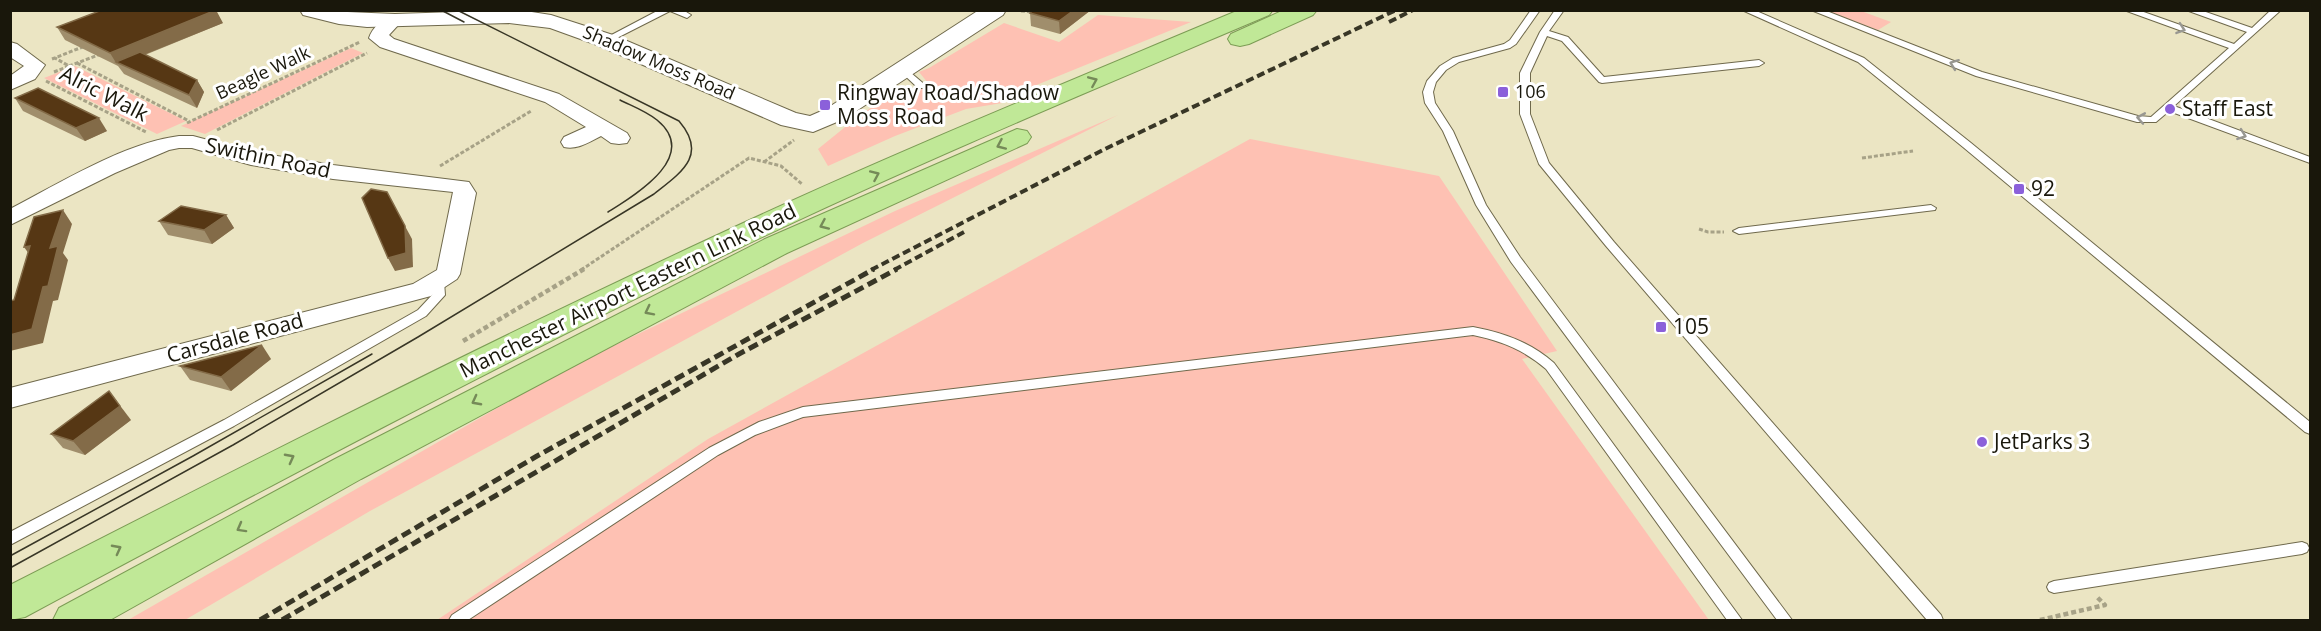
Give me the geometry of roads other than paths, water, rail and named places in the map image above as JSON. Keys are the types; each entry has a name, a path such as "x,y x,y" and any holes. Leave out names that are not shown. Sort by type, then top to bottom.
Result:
{"highway":[{"name":"Manchester Airport Eastern Link Road","path":"10,605 354,425 532,335 727,242 997,122 1261,10"},
{"name":"Manchester Airport Eastern Link Road","path":"74,621 348,469 776,246 1305,10"}],"street":[{"name":"Shadow Moss Road","path":"311,10 386,32 552,98 610,133 572,142"},
{"name":"Shadow Moss Road","path":"386,32 501,16 578,27 790,120 813,124 912,78 995,10"},
{"path":"10,48 24,75"},
{"name":"Swithin Road","path":"10,218 160,140 193,142 251,158 333,172 461,187 465,193 444,273"},
{"name":"Carsdale Road","path":"10,398 422,290 444,273"}],"lane":[{"path":"606,40 667,10"},
{"path":"674,10 687,15"},
{"path":"1536,10 1513,42 1507,46 1456,60 1443,69 1432,81 1428,92 1430,103 1448,131 1481,205 1515,259 1785,621"},
{"path":"1560,10 1544,32 1524,73 1525,114 1544,164 1603,236 1936,621"},
{"path":"1746,10 1861,60 2310,429"},
{"path":"1815,10 1979,74 2137,119 2153,120 2277,10"},
{"path":"2128,10 2235,47"},
{"path":"2190,10 2253,31"},
{"path":"1544,32 1565,39 1602,80 1759,63"},
{"path":"2168,107 2310,160"},
{"path":"1739,231 1931,208"},
{"path":"10,539 229,423 422,313 439,295 444,273"},
{"path":"457,621 719,448 774,420 803,412 1473,331 1512,340 1532,350 1550,366 1734,621"},
{"path":"2054,587 2302,548"}],"tram line":[{"path":"441,10 464,22"},
{"path":"10,568 233,445 418,337 654,194 674,178 688,162 691,144 679,121 457,10"},
{"path":"608,212 633,196 659,173 668,160 672,147 669,134 657,120 620,100"},
{"path":"10,556 193,456 372,354"}],"railway":[{"path":"871,270 1105,149 1396,10"},
{"path":"1389,22 1413,10"},
{"path":"894,270 964,232"},
{"path":"260,620 537,456 874,269"},
{"path":"282,620 739,354 897,269"}],"place":[{"name":"106","path":"1503,92"},
{"name":"Ringway Road/Shadow Moss Road","path":"825,105"},
{"name":"Staff East","path":"2170,109"},
{"name":"92","path":"2019,189"},
{"name":"105","path":"1661,327"},
{"name":"JetParks 3","path":"1982,442"}]}
